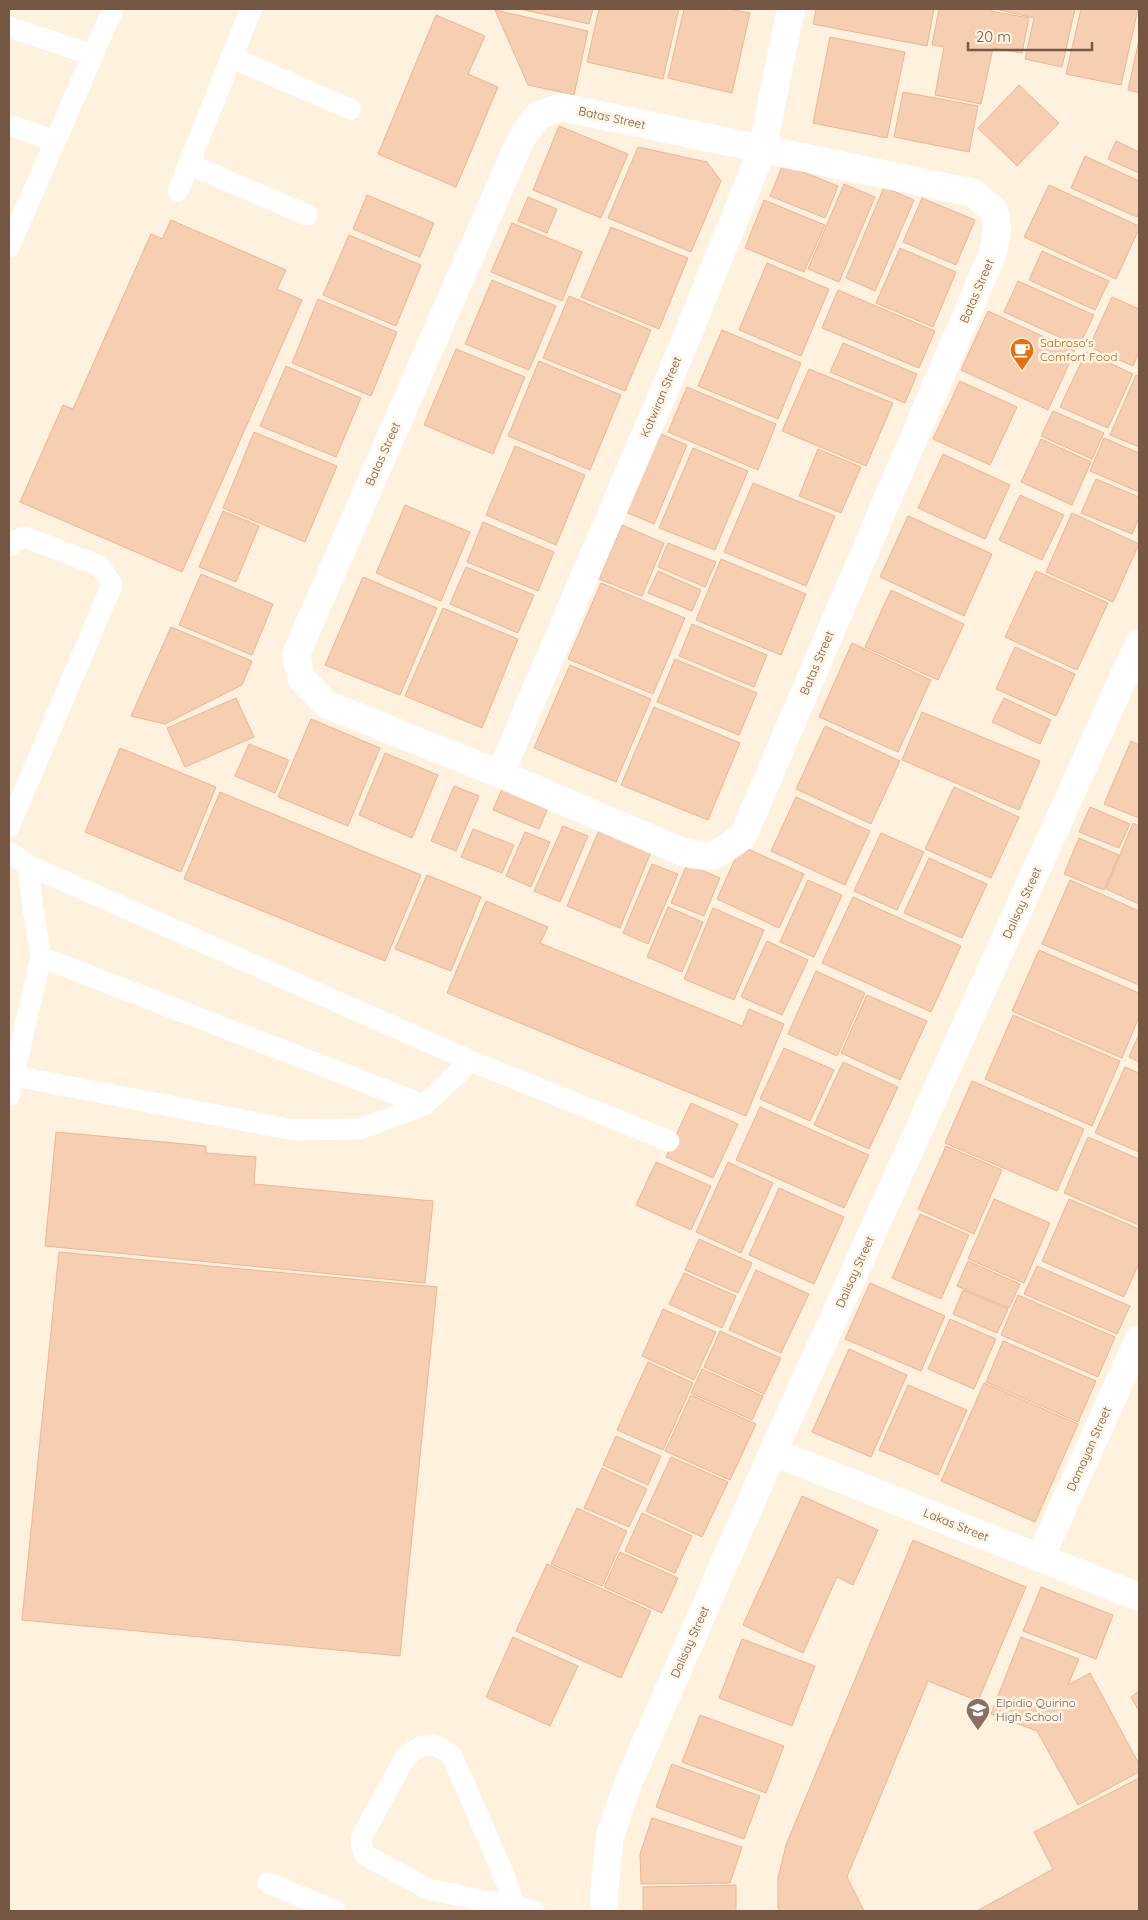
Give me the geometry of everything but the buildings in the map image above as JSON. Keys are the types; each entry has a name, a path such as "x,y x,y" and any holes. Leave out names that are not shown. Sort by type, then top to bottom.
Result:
{"street":[{"name":"Katwiran Street","path":"500,774 684,344 762,150 791,9"},
{"name":"Batas Street","path":"562,107 762,150 974,193 994,211 996,228 993,253 743,836 716,855 699,857 680,852 500,774 326,704 301,678 296,654 521,139 537,116 562,107"},
{"name":"Dalisay Street","path":"604,1911 604,1892 610,1836 629,1780 774,1452 1139,643"},
{"name":"Damayan Street","path":"1040,1558 1139,1339"},
{"name":"Lakas Street","path":"774,1452 1139,1597"}],"lane":[{"path":"11,238 113,9"},
{"path":"178,191 251,9"},
{"path":"9,27 93,55"},
{"path":"231,57 350,109"},
{"path":"9,125 55,141"},
{"path":"189,164 307,215"},
{"path":"9,546 16,540 25,537 100,566 112,585 9,827"},
{"path":"9,852 28,865 471,1061 670,1141"},
{"path":"9,1096 41,957 28,865"},
{"path":"41,957 424,1104"},
{"path":"15,1076 293,1130 360,1129 424,1104 471,1061"},
{"path":"428,1746 442,1747 452,1756 504,1876 524,1909 428,1888 365,1855 361,1838 405,1758 416,1748 428,1746"},
{"path":"268,1883 336,1911"}],"place":[{"name":"Sabroso's Comfort Food","path":"1022,371"},
{"name":"Elpidio Quirino High School","path":"978,1731"}]}
